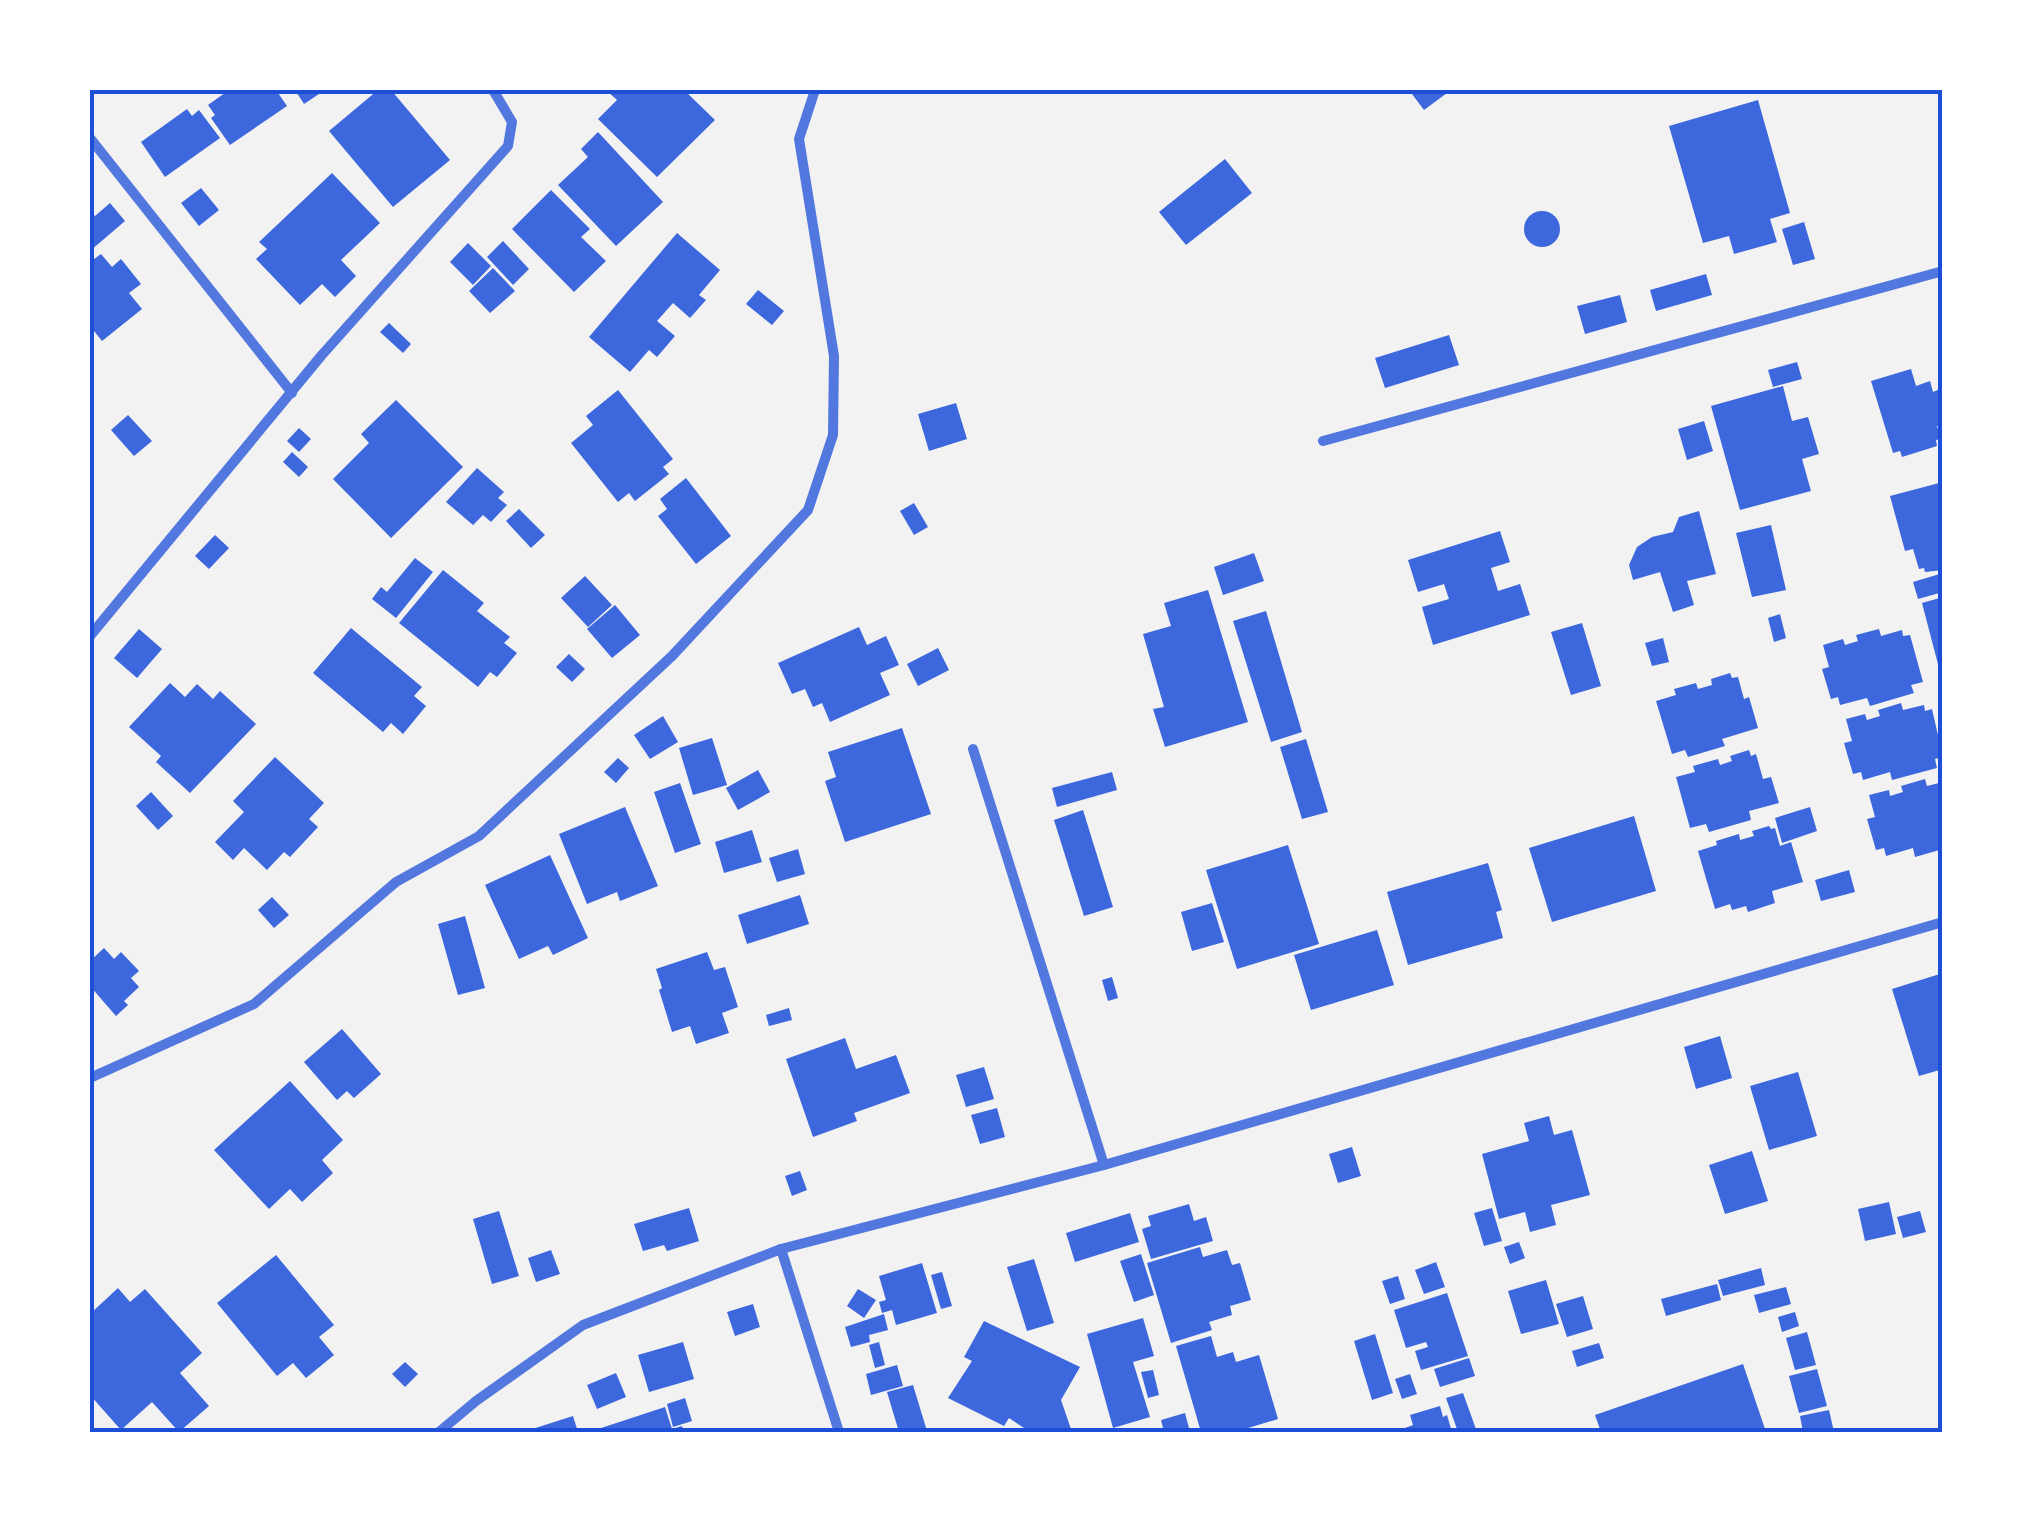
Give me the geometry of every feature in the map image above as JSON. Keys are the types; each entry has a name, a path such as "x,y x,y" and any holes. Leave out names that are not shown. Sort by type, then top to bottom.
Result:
{"street":[{"path":"90,636 321,356 508,146 512,122 492,90"},
{"path":"90,1078 254,1004 396,882 479,836 672,656 808,510 833,435 834,356 799,139 815,90"},
{"path":"90,138 292,393"},
{"path":"1323,441 1943,271"},
{"path":"974,749 1104,1166"},
{"path":"439,1432 583,1325 781,1249 1104,1166 1943,922"},
{"path":"781,1249 838,1432"}],"building":[{"path":"229,90 276,90 287,106 230,145 211,118 215,115 208,105"},
{"path":"295,90 325,90 304,104"},
{"path":"378,90 391,90 450,160 393,207 329,131"},
{"path":"606,90 684,90 715,120 657,177 598,119 617,100"},
{"path":"1409,90 1451,90 1424,110"},
{"path":"1758,100 1790,213 1770,219 1777,242 1734,254 1729,236 1703,243 1669,126"},
{"path":"187,109 192,116 199,110 220,138 165,177 141,142"},
{"path":"598,132 663,202 616,246 558,185 588,157 581,149"},
{"path":"1225,159 1252,193 1186,245 1159,212"},
{"path":"332,173 380,223 341,260 356,276 335,297 322,284 300,305 256,259 267,249 259,242"},
{"path":"201,188 219,210 199,226 181,203"},
{"path":"551,190 590,229 581,237 606,261 574,292 512,229"},
{"path":"110,203 125,221 90,251 90,210 95,216"},
{"path":"1542,211 1555,216 1560,229 1555,242 1542,247 1529,242 1524,229 1529,216"},
{"path":"1804,222 1815,259 1793,265 1782,229"},
{"path":"677,233 720,270 699,295 706,300 690,318 673,303 657,321 675,336 657,357 649,350 630,372 589,337"},
{"path":"503,241 529,269 513,285 487,257"},
{"path":"468,243 491,266 473,285 450,262"},
{"path":"101,254 112,267 121,259 141,284 129,293 142,309 102,341 90,326 90,262"},
{"path":"493,268 515,291 490,313 469,291"},
{"path":"1706,274 1712,295 1656,311 1650,290"},
{"path":"758,290 784,311 772,325 746,304"},
{"path":"1620,295 1627,322 1585,334 1577,306"},
{"path":"389,323 411,344 403,353 380,332"},
{"path":"1449,335 1459,365 1385,388 1375,358"},
{"path":"1797,362 1802,379 1773,387 1768,370"},
{"path":"1911,369 1916,386 1930,381 1933,392 1940,389 1943,424 1937,426 1941,439 1936,440 1937,446 1902,457 1900,451 1893,453 1871,381"},
{"path":"1783,386 1792,421 1808,417 1819,454 1802,459 1811,491 1740,510 1711,406"},
{"path":"618,390 673,459 663,467 669,474 635,501 629,493 618,502 571,443 593,425 586,416"},
{"path":"396,400 463,467 391,538 333,479 369,443 361,434"},
{"path":"956,403 967,439 929,451 918,414"},
{"path":"128,415 152,441 134,456 111,430"},
{"path":"1704,421 1713,451 1687,460 1678,429"},
{"path":"299,428 311,439 299,452 287,441"},
{"path":"292,452 308,467 299,477 283,462"},
{"path":"477,468 504,492 498,498 507,505 491,522 483,515 473,525 446,502"},
{"path":"686,478 731,536 696,564 658,516 667,509 660,499"},
{"path":"1943,482 1943,570 1925,572 1924,568 1919,569 1913,549 1905,551 1890,496"},
{"path":"914,503 928,527 914,535 900,511"},
{"path":"519,509 545,535 531,548 506,521"},
{"path":"1699,511 1716,574 1687,581 1694,605 1673,612 1660,572 1633,580 1629,565 1637,547 1652,537 1673,532 1679,517"},
{"path":"1771,525 1786,590 1752,597 1736,533"},
{"path":"1500,531 1510,562 1491,568 1498,591 1520,584 1530,615 1433,645 1422,607 1449,599 1444,584 1418,592 1408,560"},
{"path":"215,535 229,548 209,569 195,556"},
{"path":"1254,553 1264,581 1223,595 1214,567"},
{"path":"415,558 433,572 396,618 372,599 381,587 387,592"},
{"path":"443,570 484,603 477,611 510,637 504,643 517,653 497,677 490,672 478,687 399,623"},
{"path":"1943,573 1943,592 1918,599 1913,582"},
{"path":"585,576 612,605 588,627 561,598"},
{"path":"1208,590 1248,722 1165,747 1153,709 1164,707 1143,634 1171,626 1164,603"},
{"path":"1943,597 1943,666 1939,668 1922,603"},
{"path":"615,605 640,635 612,658 587,629"},
{"path":"1266,611 1302,732 1271,742 1233,621"},
{"path":"1780,614 1786,638 1774,642 1768,618"},
{"path":"1582,623 1601,686 1571,695 1551,632"},
{"path":"859,627 867,645 886,636 899,665 880,673 890,695 830,722 822,703 813,707 805,689 792,694 778,663"},
{"path":"351,628 422,687 414,696 426,706 403,734 391,723 383,732 313,673"},
{"path":"139,629 162,649 137,678 114,658"},
{"path":"1879,629 1881,636 1902,630 1903,636 1910,635 1923,682 1911,685 1914,693 1870,706 1867,698 1840,705 1838,697 1831,699 1822,669 1829,667 1823,645 1843,639 1845,645 1858,641 1856,635"},
{"path":"1663,638 1669,662 1652,666 1645,643"},
{"path":"938,648 949,670 918,686 907,664"},
{"path":"569,654 585,669 572,682 556,667"},
{"path":"1730,673 1732,678 1738,677 1744,699 1749,697 1758,728 1722,739 1725,746 1688,757 1685,750 1672,754 1656,701 1676,695 1674,689 1696,683 1698,689 1712,685 1711,679"},
{"path":"170,683 185,697 197,684 213,699 220,691 256,724 190,793 156,762 161,756 129,727"},
{"path":"1901,703 1903,710 1924,705 1925,711 1932,709 1943,757 1935,759 1937,768 1892,780 1890,772 1863,780 1861,772 1853,774 1844,743 1852,741 1846,719 1865,714 1867,720 1880,716 1878,710"},
{"path":"663,716 678,742 650,759 634,735"},
{"path":"902,728 931,814 845,842 825,781 836,777 828,752"},
{"path":"712,738 727,785 693,795 679,748"},
{"path":"1306,739 1328,812 1302,819 1280,747"},
{"path":"1749,750 1751,756 1756,754 1763,779 1771,777 1779,803 1749,811 1751,820 1709,832 1706,824 1690,828 1676,777 1695,772 1693,766 1718,759 1720,765 1732,761 1730,756"},
{"path":"275,757 324,803 309,819 318,827 290,857 284,852 267,870 244,848 233,860 215,842 244,812 233,801"},
{"path":"618,758 629,768 616,783 604,772"},
{"path":"758,770 770,792 738,810 726,788"},
{"path":"1112,772 1117,790 1057,807 1052,788"},
{"path":"1925,779 1927,786 1943,782 1943,849 1915,857 1913,848 1886,856 1884,848 1876,850 1867,819 1875,817 1869,795 1889,790 1890,796 1903,792 1901,786"},
{"path":"680,783 701,844 675,853 654,792"},
{"path":"151,792 173,816 158,830 136,806"},
{"path":"625,807 658,886 620,901 617,892 587,904 559,834"},
{"path":"1810,807 1817,831 1782,843 1775,818"},
{"path":"1083,810 1113,907 1084,916 1054,820"},
{"path":"1634,816 1656,891 1552,922 1529,848"},
{"path":"1775,828 1780,846 1791,842 1803,882 1772,891 1775,903 1748,912 1746,906 1732,910 1730,904 1715,909 1698,851 1739,834 1740,840 1754,836 1752,831"},
{"path":"752,830 762,862 724,873 715,842"},
{"path":"1288,845 1319,944 1237,969 1206,870"},
{"path":"798,849 805,874 777,882 769,858"},
{"path":"550,855 588,938 553,955 548,946 519,959 485,885"},
{"path":"1488,863 1502,910 1496,912 1503,938 1408,965 1387,892"},
{"path":"1849,870 1855,892 1821,901 1815,880"},
{"path":"800,895 809,924 747,944 738,915"},
{"path":"272,897 289,915 274,928 258,910"},
{"path":"1212,903 1224,942 1192,951 1181,912"},
{"path":"465,916 485,988 458,995 438,924"},
{"path":"1377,930 1394,985 1311,1010 1294,955"},
{"path":"104,948 114,959 121,952 139,971 131,978 139,987 124,1001 128,1005 116,1016 90,986 90,961"},
{"path":"707,952 714,970 725,967 738,1007 722,1013 729,1033 696,1044 690,1026 672,1032 656,969"},
{"path":"1943,973 1943,1069 1919,1076 1892,989"},
{"path":"1112,977 1118,998 1108,1001 1102,980"},
{"path":"789,1008 792,1020 769,1026 766,1015"},
{"path":"342,1029 381,1074 354,1098 347,1091 337,1100 304,1062"},
{"path":"1720,1036 1732,1078 1696,1089 1684,1047"},
{"path":"845,1038 856,1069 896,1055 910,1093 854,1113 857,1121 813,1137 786,1059"},
{"path":"984,1067 994,1099 966,1107 956,1075"},
{"path":"1798,1072 1817,1136 1769,1150 1750,1086"},
{"path":"290,1081 343,1140 322,1160 333,1173 302,1202 290,1189 269,1209 214,1150"},
{"path":"997,1108 1005,1137 980,1144 971,1115"},
{"path":"1549,1116 1554,1135 1572,1130 1590,1195 1551,1205 1556,1225 1530,1232 1525,1212 1499,1219 1482,1154 1529,1141 1524,1123"},
{"path":"1352,1147 1361,1176 1338,1183 1329,1154"},
{"path":"1752,1151 1768,1201 1725,1214 1709,1165"},
{"path":"800,1171 807,1190 792,1196 785,1176"},
{"path":"1889,1202 1896,1234 1865,1241 1858,1209"},
{"path":"1189,1204 1194,1221 1206,1217 1213,1241 1151,1259 1142,1229 1151,1226 1148,1216"},
{"path":"689,1208 699,1241 667,1251 664,1245 643,1251 634,1224"},
{"path":"1492,1208 1502,1241 1484,1246 1474,1213"},
{"path":"499,1211 519,1276 492,1284 473,1219"},
{"path":"1920,1211 1926,1232 1903,1238 1897,1217"},
{"path":"1130,1213 1139,1242 1075,1262 1066,1233"},
{"path":"1519,1242 1525,1258 1510,1264 1504,1247"},
{"path":"1200,1247 1203,1257 1227,1250 1232,1265 1240,1263 1251,1300 1230,1306 1232,1315 1209,1322 1212,1330 1171,1343 1147,1263"},
{"path":"551,1250 560,1274 536,1282 528,1258"},
{"path":"1141,1254 1154,1295 1134,1302 1120,1261"},
{"path":"276,1255 334,1325 319,1337 334,1355 306,1378 293,1363 277,1376 217,1303"},
{"path":"1034,1259 1054,1323 1027,1331 1007,1267"},
{"path":"1436,1262 1445,1287 1424,1294 1415,1270"},
{"path":"922,1263 937,1313 896,1325 892,1310 882,1313 879,1302 886,1300 879,1276"},
{"path":"1761,1268 1765,1285 1723,1296 1718,1280"},
{"path":"942,1272 952,1306 941,1309 931,1275"},
{"path":"1398,1276 1405,1299 1390,1304 1382,1281"},
{"path":"1546,1280 1559,1324 1521,1334 1508,1291"},
{"path":"1717,1284 1721,1300 1666,1316 1661,1299"},
{"path":"1786,1287 1791,1304 1759,1313 1754,1295"},
{"path":"118,1288 130,1302 145,1289 202,1353 180,1373 209,1406 179,1432 152,1402 121,1430 90,1395 90,1314"},
{"path":"858,1289 876,1300 864,1318 847,1306"},
{"path":"1447,1293 1468,1356 1421,1370 1415,1351 1428,1347 1426,1342 1406,1348 1394,1310"},
{"path":"1583,1296 1593,1329 1567,1337 1556,1304"},
{"path":"753,1304 760,1327 735,1336 727,1312"},
{"path":"1795,1312 1799,1326 1782,1332 1778,1317"},
{"path":"884,1314 888,1330 869,1335 870,1342 851,1347 845,1327"},
{"path":"1143,1318 1154,1356 1133,1362 1150,1417 1113,1428 1087,1334"},
{"path":"984,1321 1080,1367 1061,1400 1072,1432 1030,1432 1009,1418 1004,1426 948,1398 972,1361 964,1357"},
{"path":"1807,1332 1816,1365 1795,1370 1786,1338"},
{"path":"1375,1334 1393,1393 1372,1400 1354,1341"},
{"path":"1211,1336 1217,1357 1233,1352 1236,1362 1259,1355 1278,1419 1235,1432 1201,1432 1176,1346"},
{"path":"683,1342 694,1379 649,1392 638,1355"},
{"path":"879,1342 885,1365 875,1368 869,1345"},
{"path":"1599,1343 1604,1358 1577,1367 1572,1351"},
{"path":"1469,1358 1475,1376 1440,1387 1434,1369"},
{"path":"405,1362 418,1374 405,1387 392,1374"},
{"path":"1743,1364 1766,1432 1601,1432 1595,1415"},
{"path":"897,1365 903,1386 871,1395 866,1374"},
{"path":"1817,1369 1827,1406 1799,1413 1789,1376"},
{"path":"1153,1370 1159,1395 1148,1398 1141,1372"},
{"path":"616,1373 626,1397 597,1409 587,1385"},
{"path":"1410,1374 1417,1394 1402,1399 1395,1379"},
{"path":"913,1385 927,1431 899,1432 887,1392"},
{"path":"1463,1393 1477,1432 1458,1432 1446,1398"},
{"path":"685,1398 692,1421 673,1427 667,1404"},
{"path":"1440,1406 1452,1432 1394,1432 1413,1425 1410,1415"},
{"path":"665,1407 672,1429 682,1426 684,1432 589,1432"},
{"path":"1829,1410 1834,1432 1803,1432 1800,1416"},
{"path":"1185,1413 1190,1432 1164,1432 1161,1420"},
{"path":"573,1416 578,1432 526,1432 526,1431"}]}
